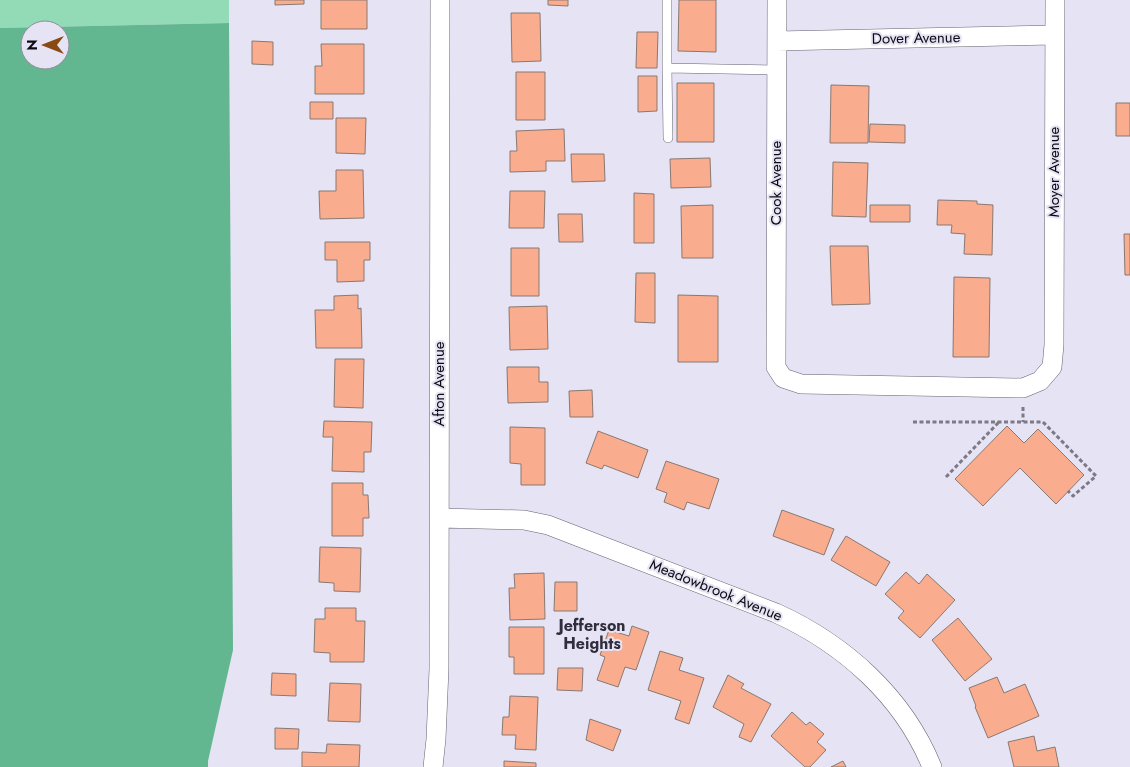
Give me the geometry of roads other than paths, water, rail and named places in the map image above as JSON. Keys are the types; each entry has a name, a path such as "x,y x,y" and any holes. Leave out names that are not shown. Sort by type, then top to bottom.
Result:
{"street":[{"name":"Afton Avenue","path":"433,767 439,669 440,0"},
{"name":"Cook Avenue","path":"776,366 777,0"},
{"name":"Moyer Avenue","path":"776,366 783,378 800,384 1023,388 1040,381 1052,367 1054,345 1055,0"},
{"name":"Dover Avenue","path":"777,41 1055,35"},
{"name":"Meadowbrook Avenue","path":"439,518 524,520 548,525 776,612 797,622 843,652 883,690 907,721 932,767"}],"lane":[{"path":"667,0 668,138"},
{"path":"667,68 777,70"}],"district":[{"name":"Jefferson Heights","path":"592,634"}]}
